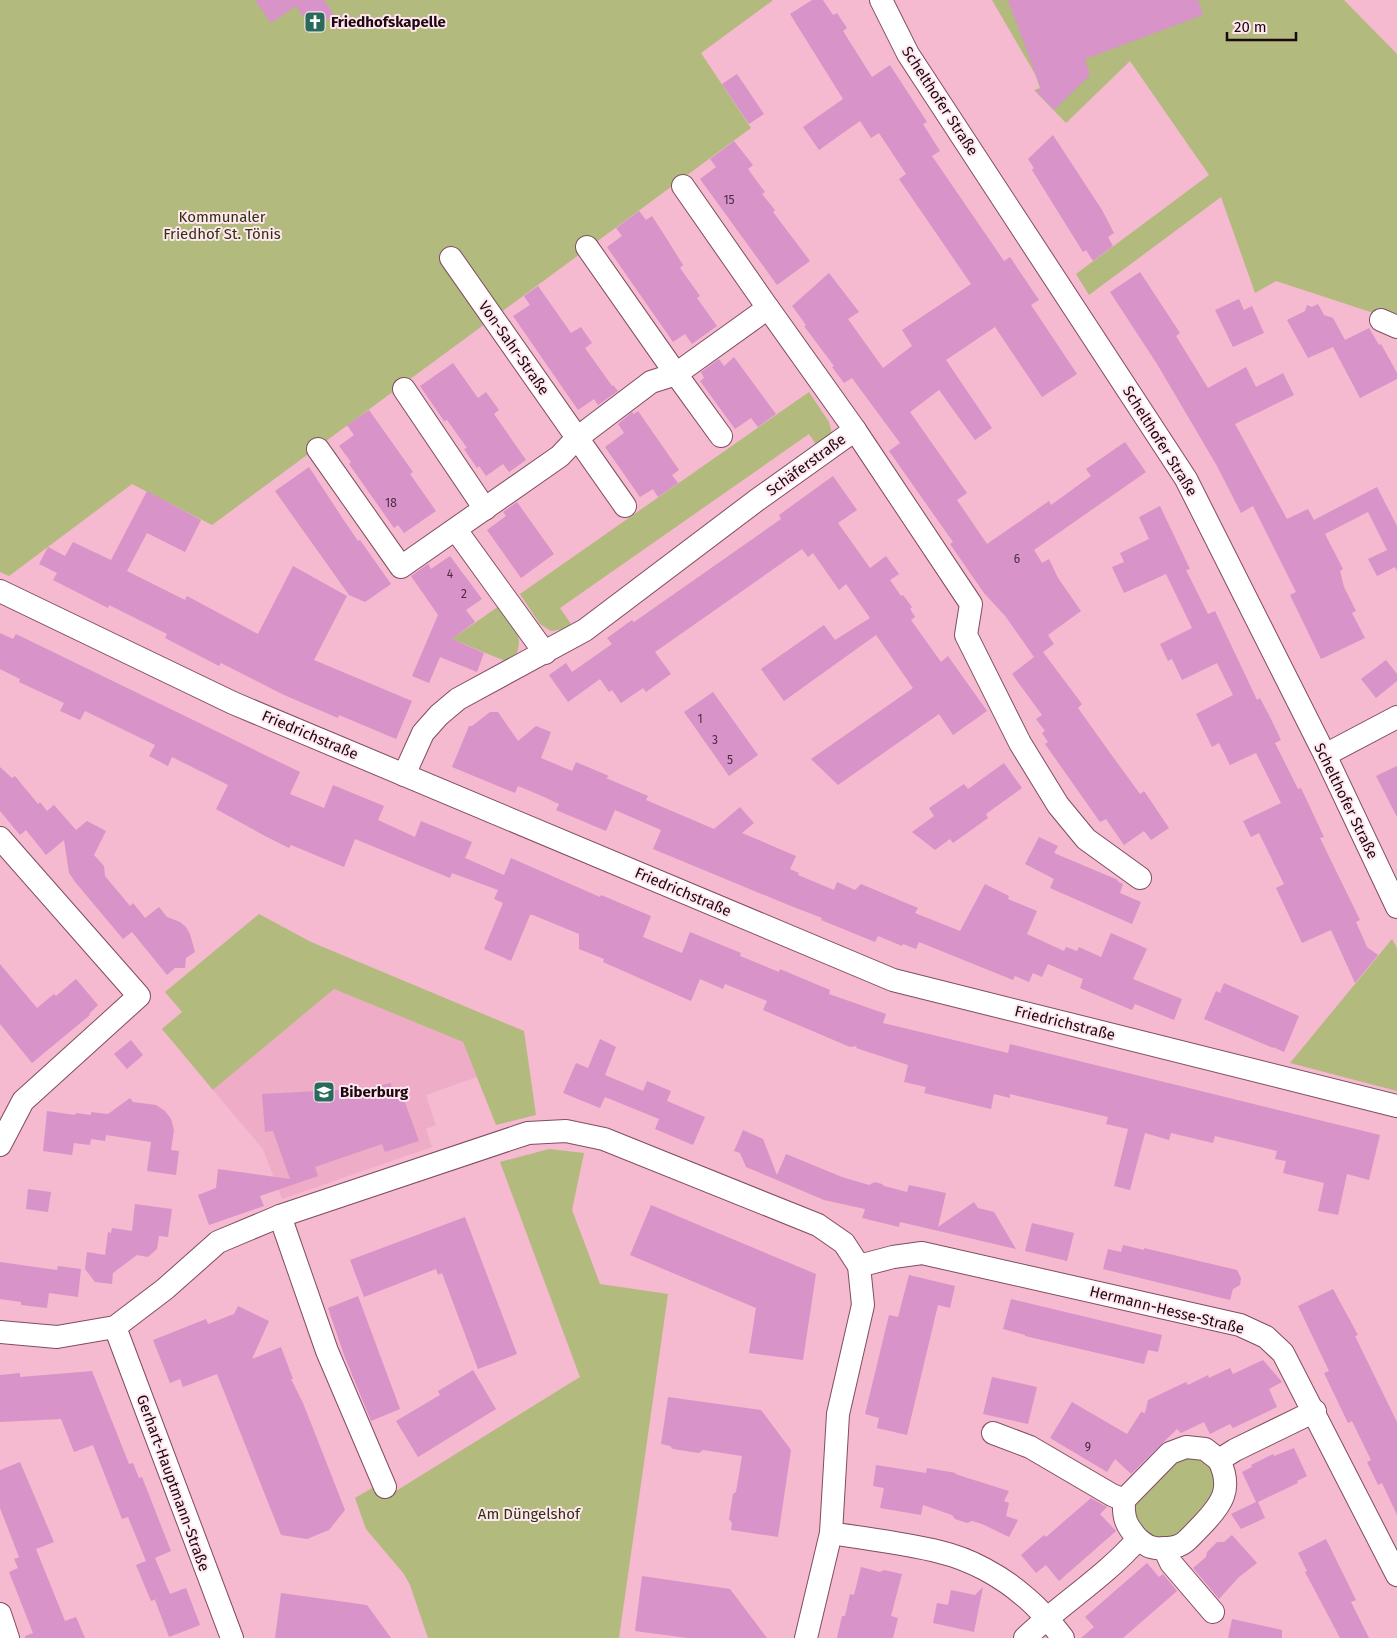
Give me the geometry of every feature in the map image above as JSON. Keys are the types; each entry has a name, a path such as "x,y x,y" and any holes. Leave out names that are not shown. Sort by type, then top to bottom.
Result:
{"street":[{"name":"Schelthofer Straße","path":"881,0 908,54 1186,479 1325,755 1397,906"},
{"path":"683,186 855,430"},
{"path":"587,247 721,436"},
{"name":"Von-Sahr-Straße","path":"451,258 625,506"},
{"path":"318,449 401,567 560,456 577,438 650,382 676,374 768,308"},
{"path":"404,388 485,508"},
{"name":"Schäferstraße","path":"404,775 423,733 439,714 458,699 585,630 757,500 855,430 971,604 966,635 1020,743 1058,805 1086,839 1140,878"},
{"path":"456,530 545,653"},
{"name":"Friedrichstraße","path":"0,591 233,704 893,980 1397,1106"},
{"path":"1325,755 1397,717"},
{"path":"0,838 139,996 23,1101 0,1145"},
{"path":"0,1332 57,1337 115,1327 165,1289 218,1242 280,1216 528,1133 566,1131 604,1139 818,1225 844,1243 859,1266 863,1306 838,1414 831,1533 806,1638"},
{"path":"280,1216 327,1351 385,1487"},
{"name":"Hermann-Hesse-Straße","path":"859,1266 893,1257 922,1253 1240,1325 1266,1337 1284,1352 1397,1575"},
{"name":"Gerhart-Hauptmann-Straße","path":"115,1327 232,1638"},
{"path":"1219,1460 1235,1450 1315,1411"},
{"path":"993,1433 1030,1447 1112,1495 1124,1500"},
{"path":"1186,1447 1205,1450 1219,1460 1224,1471 1226,1483 1224,1496 1215,1512 1184,1544 1173,1547 1152,1548 1138,1540 1127,1527 1124,1500 1170,1453 1186,1447"},
{"path":"831,1533 941,1552 969,1562 1001,1578 1025,1596 1063,1638"},
{"path":"1025,1638 1046,1618 1125,1554 1138,1540"},
{"path":"1164,1548 1171,1563 1213,1612"},
{"path":"0,1614 8,1638"}],"shaded area":[{"name":"Biberburg","path":"334,989 463,1042 477,1077 426,1095 436,1125 426,1129 432,1147 282,1199 263,1149 213,1090"}],"green space":[{"name":"Kommunaler Friedhof St. Tönis","path":"0,0 772,1 701,53 751,128 212,525 132,484 9,576 0,572"},
{"path":"992,0 1344,0 1397,54 1397,315 1389,318 1276,281 1255,293 1221,197 1089,295 1076,274 1209,175 1130,61 1066,123 1034,90 1040,88 1035,74"},
{"path":"809,392 829,422 832,434 819,449 809,434 560,608 571,624 564,629 551,631 540,624 520,594"},
{"path":"499,606 516,630 518,636 519,643 515,657 505,661 452,639"},
{"path":"259,914 311,942 524,1031 536,1115 496,1125 463,1042 334,989 213,1090 162,1029 182,1012 165,992"},
{"path":"1392,939 1397,948 1397,1091 1290,1063"},
{"name":"Am Düngelshof","path":"549,1149 584,1153 572,1210 600,1284 668,1294 619,1638 428,1638 410,1585 404,1574 366,1529 355,1498 391,1477 396,1491 580,1377 500,1162"},
{"path":"1181,1456 1196,1456 1209,1463 1218,1491 1184,1533 1156,1541 1134,1520 1134,1505"}],"building":[{"path":"255,0 324,0 334,15 312,30 296,6 271,23"},
{"path":"812,0 823,0 833,15 837,13 847,28 843,31 872,77 890,65 927,122 923,124 940,151 932,156 1004,261 1010,257 1039,300 1031,305 1077,374 1042,397 995,327 946,360 992,428 975,440 939,390 910,412 967,493 957,500 987,544 1049,501 1051,505 1091,476 1086,469 1125,442 1146,472 1034,550 1042,563 1049,559 1058,578 1081,611 1048,635 1054,644 1043,652 1082,704 1078,708 1113,757 1140,794 1144,791 1169,828 1151,840 1144,831 1124,845 1106,819 1100,822 1045,744 1048,742 1042,733 1045,731 1036,719 1042,715 1012,674 1034,657 1006,617 984,593 950,544 953,542 889,451 900,443 852,378 844,383 792,306 829,273 859,312 848,319 883,368 912,346 902,330 971,284 899,179 906,174 879,133 871,138 860,121 819,150 803,127 843,99 790,14"},
{"path":"1008,0 1198,0 1203,15 1085,59 1090,75 1054,110 1036,91 1041,89"},
{"path":"737,74 764,114 749,124 722,84"},
{"path":"1053,135 1102,210 1114,233 1108,237 1113,246 1093,261 1086,250 1083,252 1032,170 1034,168 1028,159"},
{"path":"734,141 753,165 748,169 765,192 762,194 775,210 773,212 810,261 777,285 700,179 716,167 710,159"},
{"path":"639,211 646,220 652,216 683,265 680,268 700,296 697,298 717,326 692,344 685,334 673,342 607,247 622,236 616,228"},
{"path":"1140,272 1180,333 1176,336 1208,388 1246,367 1256,387 1283,373 1294,395 1235,424 1287,519 1308,509 1314,520 1377,487 1397,526 1397,571 1395,567 1377,576 1368,559 1387,550 1368,512 1325,534 1343,569 1340,571 1344,587 1356,611 1352,613 1365,638 1321,659 1290,595 1296,592 1253,506 1241,513 1217,466 1157,364 1110,292"},
{"path":"538,286 571,333 581,327 592,343 585,348 612,386 618,391 598,405 594,399 578,410 513,316 530,305 524,296"},
{"path":"1239,299 1244,310 1252,306 1264,333 1233,347 1215,310"},
{"path":"1318,304 1324,315 1333,318 1345,340 1369,328 1379,345 1381,344 1397,373 1397,379 1360,398 1333,347 1308,358 1287,320 1305,311 1307,305 1312,307"},
{"path":"734,357 776,414 758,427 751,418 735,429 700,381 704,378 701,372 719,359 724,366"},
{"path":"453,363 478,398 486,392 499,410 494,414 526,460 509,472 503,464 486,476 479,466 477,468 464,449 467,448 447,420 444,421 420,386"},
{"path":"369,410 413,472 410,474 436,511 404,533 398,525 394,528 349,464 351,462 339,446 354,435 347,425"},
{"path":"638,411 679,470 672,475 678,483 658,497 653,489 640,497 605,447 624,433 618,424 632,412 634,414"},
{"path":"309,467 358,541 360,540 391,584 365,602 349,595 275,491"},
{"path":"833,476 857,510 838,523 870,568 886,556 899,574 890,580 901,596 903,595 912,607 910,609 915,617 911,620 941,662 948,656 987,711 953,735 939,714 838,785 811,759 913,688 876,635 784,701 761,669 824,625 835,640 870,618 846,584 839,590 813,553 808,557 802,549 655,652 671,674 646,692 643,688 621,703 612,690 609,692 600,679 568,702 549,675 566,663 572,672 612,644 607,638 632,620 634,622 781,519 779,515"},
{"path":"147,491 201,520 185,552 147,533 127,571 185,600 187,596 258,634 293,566 347,596 314,660 412,701 396,739 339,715 338,718 284,695 221,663 219,666 165,638 167,634 109,605 108,608 53,580 57,573 39,564 48,547 65,556 73,542 111,560"},
{"path":"517,502 554,554 521,578 487,530 506,516 503,512"},
{"path":"1160,506 1190,569 1186,570 1208,614 1215,611 1257,700 1260,698 1271,719 1281,740 1275,743 1298,789 1301,788 1324,837 1320,838 1360,920 1356,922 1367,947 1378,955 1355,983 1331,930 1302,943 1276,888 1284,884 1259,833 1251,837 1243,821 1281,803 1256,753 1230,765 1219,743 1212,747 1196,714 1233,695 1217,663 1182,680 1172,659 1168,661 1160,644 1192,628 1166,574 1124,593 1112,567 1124,562 1120,553 1149,539 1139,517"},
{"path":"450,556 482,599 466,610 475,622 452,639 484,653 477,672 440,657 429,683 412,676 438,615 411,576 428,564 431,569"},
{"path":"0,633 13,639 16,634 300,772 290,794 324,808 333,785 384,806 378,820 415,837 421,821 472,842 465,858 504,875 511,858 600,897 601,895 651,916 643,937 682,953 690,932 741,953 740,956 779,972 780,969 830,990 829,994 886,1014 883,1023 1008,1053 1010,1044 1380,1135 1369,1180 1347,1174 1338,1215 1318,1211 1324,1183 1283,1173 1286,1161 1275,1159 1277,1151 1215,1136 1213,1143 1171,1133 1169,1140 1145,1133 1130,1190 1114,1186 1128,1129 1106,1124 1108,1117 1010,1094 1010,1098 994,1094 991,1109 924,1093 926,1087 904,1082 908,1065 856,1048 857,1046 850,1047 763,1010 767,1001 725,984 723,989 700,979 691,1001 603,962 604,959 579,949 579,934 533,915 530,915 511,961 484,949 503,903 494,899 498,890 452,873 450,878 355,839 344,867 291,845 289,848 265,836 216,809 228,785 172,757 168,766 149,756 155,745 85,711 80,720 60,711 64,703 19,682 20,679 0,669"},
{"path":"1386,660 1397,674 1397,681 1376,698 1361,679"},
{"path":"713,692 758,755 729,776 684,712"},
{"path":"490,712 498,712 518,741 536,726 551,732 541,758 572,771 576,762 609,776 606,778 648,796 646,800 714,829 740,807 754,823 742,833 796,856 790,869 799,873 798,875 834,890 837,882 855,890 861,884 918,908 915,913 960,931 985,884 1009,896 1008,899 1037,911 1027,934 1064,951 1066,947 1077,951 1079,947 1101,957 1111,933 1139,945 1147,949 1133,979 1182,999 1174,1020 1135,1004 1132,1010 1080,988 1083,979 1048,964 1042,977 1033,973 1029,982 1015,976 1013,980 919,942 916,949 903,944 902,946 878,936 875,942 821,920 822,918 653,849 661,830 615,810 606,831 556,810 559,804 518,786 515,793 452,767 469,726 472,726"},
{"path":"1004,763 1022,788 986,814 988,818 953,843 950,839 935,850 912,832 934,816 929,808 964,784 968,789"},
{"path":"1397,766 1397,817 1376,776"},
{"path":"0,767 12,778 15,776 38,804 40,802 47,811 54,805 76,830 87,821 106,831 94,855 104,866 105,876 130,906 133,903 145,918 159,907 167,917 180,922 186,927 195,952 186,958 185,968 175,968 167,975 132,932 123,939 69,873 64,840 46,855 26,830 20,835 0,811"},
{"path":"1039,837 1058,846 1054,853 1118,880 1123,884 1120,893 1141,902 1132,924 1050,888 1054,879 1025,864"},
{"path":"0,964 37,1008 54,994 56,996 76,979 98,1005 90,1015 32,1063 0,1024"},
{"path":"1224,983 1299,1016 1284,1052 1204,1019 1216,991 1220,993"},
{"path":"600,1039 616,1047 605,1075 643,1091 647,1081 671,1091 667,1101 705,1117 693,1145 655,1129 659,1119 605,1097 600,1108 563,1093 576,1063 588,1068"},
{"path":"131,1040 143,1055 127,1069 114,1054"},
{"path":"391,1083 392,1098 403,1097 419,1141 385,1152 382,1144 315,1167 318,1176 260,1196 264,1206 209,1225 198,1195 216,1188 218,1169 290,1179 273,1131 265,1132 262,1094 328,1089 328,1091 359,1088 360,1090"},
{"path":"130,1098 133,1102 156,1105 165,1111 171,1119 174,1130 171,1150 179,1151 176,1175 147,1171 151,1142 106,1135 105,1141 91,1139 90,1145 74,1143 72,1155 43,1151 47,1111 75,1115 76,1113 91,1115 91,1112 108,1114"},
{"path":"743,1130 763,1139 777,1175 786,1154 842,1177 869,1185 875,1182 907,1192 909,1185 946,1193 938,1227 974,1202 978,1208 994,1212 1016,1249 900,1222 899,1227 862,1218 865,1209 824,1200 746,1167 740,1153 734,1151"},
{"path":"28,1189 51,1192 48,1212 26,1209"},
{"path":"135,1204 172,1209 168,1237 159,1236 157,1249 148,1257 137,1255 113,1273 112,1284 95,1282 85,1269 87,1252 105,1255 108,1232 111,1233 112,1228 132,1231"},
{"path":"651,1205 816,1274 803,1360 749,1353 756,1308 630,1255"},
{"path":"465,1217 517,1354 478,1369 442,1273 438,1275 436,1269 364,1297 350,1260"},
{"path":"1032,1223 1074,1233 1067,1261 1025,1251"},
{"path":"1123,1245 1144,1250 1144,1248 1237,1270 1241,1278 1240,1285 1233,1289 1230,1300 1103,1269 1108,1249 1121,1252"},
{"path":"0,1262 57,1270 58,1266 81,1269 78,1297 49,1293 47,1308 21,1305 21,1302 0,1299"},
{"path":"909,1275 955,1286 950,1308 938,1305 907,1435 877,1428 879,1418 865,1414 889,1315 898,1317"},
{"path":"1333,1289 1358,1335 1355,1336 1397,1422 1397,1515 1382,1483 1378,1485 1367,1462 1371,1460 1352,1421 1348,1423 1324,1373 1329,1371 1298,1306"},
{"path":"358,1296 400,1409 371,1421 344,1355 328,1308"},
{"path":"1011,1299 1162,1335 1158,1352 1148,1350 1144,1364 1003,1329"},
{"path":"238,1306 269,1321 252,1359 281,1347 293,1379 291,1379 303,1403 345,1510 329,1530 307,1539 281,1535 217,1374 183,1387 180,1379 170,1383 153,1340 206,1319 208,1324 234,1314"},
{"path":"1263,1360 1282,1382 1269,1389 1277,1407 1233,1428 1230,1424 1210,1434 1204,1422 1181,1433 1177,1429 1131,1474 1115,1459 1107,1472 1050,1438 1072,1402 1127,1434 1141,1412 1145,1413 1148,1400 1186,1382 1188,1385 1208,1375 1209,1378 1230,1368 1233,1374"},
{"path":"473,1370 496,1409 418,1457 396,1421 440,1395 438,1391"},
{"path":"92,1371 129,1464 133,1463 139,1478 142,1477 171,1551 155,1558 170,1594 186,1588 200,1625 169,1637 155,1600 160,1598 151,1601 136,1565 146,1561 128,1517 122,1519 93,1445 74,1452 61,1419 0,1422 0,1375 20,1373 20,1377"},
{"path":"992,1377 1037,1387 1028,1424 983,1414"},
{"path":"668,1397 761,1410 791,1450 778,1537 731,1530 732,1523 729,1519 742,1456 703,1450 699,1453 673,1449 670,1446 661,1444"},
{"path":"1294,1448 1307,1476 1297,1481 1298,1483 1258,1502 1265,1518 1241,1529 1231,1514 1256,1502 1242,1472 1252,1467 1251,1465 1273,1454 1274,1456"},
{"path":"20,1462 54,1542 36,1549 65,1621 76,1617 85,1638 25,1638 25,1636 33,1633 9,1572 18,1568 14,1559 19,1557 0,1508 0,1470"},
{"path":"876,1465 926,1473 927,1468 956,1473 1009,1491 1004,1501 1009,1503 1006,1516 1018,1520 1009,1537 982,1524 972,1521 967,1523 955,1519 952,1515 923,1505 921,1515 880,1508 884,1488 873,1486"},
{"path":"1091,1498 1107,1507 1100,1514 1116,1531 1059,1581 1046,1565 1036,1573 1021,1555 1044,1535 1046,1537"},
{"path":"1232,1535 1257,1563 1239,1577 1219,1599 1193,1568 1206,1557 1207,1552 1217,1542 1224,1542"},
{"path":"1326,1539 1356,1600 1351,1602 1369,1638 1340,1638 1305,1572 1307,1571 1298,1553"},
{"path":"1147,1563 1159,1577 1163,1574 1177,1591 1123,1638 1081,1638 1094,1627 1085,1617"},
{"path":"861,1567 880,1572 884,1570 902,1574 891,1616 898,1618 893,1638 837,1638 850,1594 854,1595"},
{"path":"642,1576 730,1589 767,1638 688,1638 635,1631"},
{"path":"983,1587 974,1632 933,1623 937,1603 948,1605 951,1590 975,1595"},
{"path":"281,1593 367,1605 391,1638 275,1638"},
{"path":"1232,1619 1282,1630 1282,1638 1228,1638"}],"place":[{"name":"Friedhofskapelle","path":"315,22"},
{"name":"Biberburg","path":"324,1092"}]}
